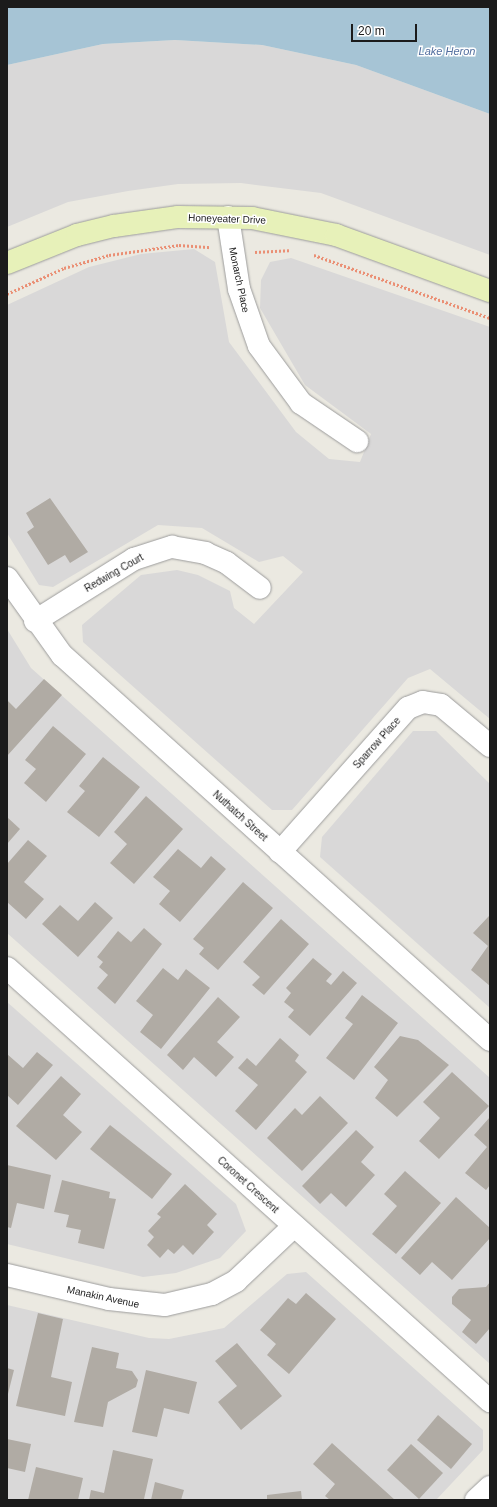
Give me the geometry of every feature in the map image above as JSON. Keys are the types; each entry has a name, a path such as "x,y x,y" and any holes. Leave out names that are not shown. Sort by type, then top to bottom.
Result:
{"street":[{"name":"Honeyeater Drive","path":"7,263 77,235 114,226 178,217 228,217 287,223 336,235 490,291"},
{"name":"Monarch Place","path":"228,217 239,289 260,346 301,403 357,441"},
{"name":"Redwing Court","path":"35,621 134,559 172,547 205,553 227,563 260,588"},
{"name":"Nuthatch Street","path":"7,578 35,621 62,655 490,1040"},
{"name":"Sparrow Place","path":"280,852 408,708 423,702 441,705 490,746"},
{"name":"Coronet Crescent","path":"7,968 490,1401"},
{"name":"Manakin Avenue","path":"7,1275 109,1299 165,1305 212,1294 236,1281 294,1226"},
{"path":"476,1500 490,1487"}],"path":[{"path":"7,294 64,268 109,255 179,245 216,248"},
{"path":"254,252 294,250"},
{"path":"308,253 490,318"}],"shaded area":[{"path":"175,40 262,45 356,65 490,114 490,255 321,193 241,183 178,184 68,202 7,227 7,65 103,44"},
{"path":"194,249 215,262 229,342 296,432 329,459 360,462 371,434 305,385 260,308 261,280 270,262 291,258 490,327 490,719 430,669 408,678 292,810 272,810 83,642 82,625 141,575 177,570 198,575 230,591 234,608 254,624 303,572 283,556 259,562 202,528 158,525 53,587 39,585 7,533 7,305 89,267 141,254"},
{"path":"7,629 31,668 490,1078 490,1364 7,933"},
{"path":"413,731 436,731 490,784 490,1008 320,857 322,837"},
{"path":"7,1002 236,1204 246,1231 220,1258 176,1273 143,1277 7,1244"},
{"path":"306,1272 483,1430 483,1450 436,1500 7,1500 7,1305 149,1338 169,1339 224,1328 287,1274"}],"water":[{"name":"Lake Heron","path":"7,7 490,7 490,114 356,65 262,45 175,40 103,44 7,65"}],"building":[{"path":"50,498 88,552 70,563 65,555 48,565 27,532 34,527 26,513"},
{"path":"44,679 62,695 7,756 7,700 16,709"},
{"path":"53,726 86,754 46,802 24,783 36,769 25,760"},
{"path":"103,757 140,787 99,837 67,812 85,791 79,786"},
{"path":"146,796 183,829 134,884 110,863 127,844 114,832"},
{"path":"7,817 20,829 7,844"},
{"path":"28,840 47,856 24,882 44,899 26,919 7,902 7,864"},
{"path":"178,849 201,868 211,856 226,869 180,922 159,904 170,891 153,877"},
{"path":"243,882 273,908 218,970 199,954 204,948 193,939"},
{"path":"95,902 113,918 78,957 42,924 60,905 78,921"},
{"path":"489,916 490,986 471,970 488,946 473,933"},
{"path":"281,919 309,944 264,995 252,985 260,977 243,962"},
{"path":"144,928 162,944 115,1004 97,988 108,975 99,967 103,962 97,957 118,931 131,942"},
{"path":"313,958 332,974 326,981 331,985 343,971 357,983 310,1036 288,1017 294,1010 284,1002 291,993 286,988"},
{"path":"163,968 178,980 186,969 210,988 161,1049 140,1032 153,1015 136,1001"},
{"path":"362,995 398,1023 354,1080 326,1058 353,1024 345,1018"},
{"path":"218,997 240,1017 217,1042 234,1057 216,1077 194,1057 183,1070 167,1055"},
{"path":"400,1036 418,1040 449,1065 397,1117 375,1098 388,1080 374,1067"},
{"path":"280,1038 299,1055 295,1061 307,1072 256,1130 235,1111 258,1085 238,1068 247,1058 256,1066"},
{"path":"37,1052 53,1065 18,1105 7,1095 7,1054 23,1068"},
{"path":"452,1072 489,1106 439,1159 419,1141 440,1118 423,1102"},
{"path":"61,1076 81,1094 63,1115 82,1132 56,1160 16,1126"},
{"path":"320,1096 348,1123 302,1171 267,1138 295,1108 302,1115"},
{"path":"490,1117 490,1185 486,1190 465,1173 487,1147 474,1135"},
{"path":"110,1125 172,1174 152,1199 90,1149"},
{"path":"356,1130 374,1147 361,1162 375,1175 346,1207 331,1193 320,1204 302,1186"},
{"path":"7,1165 51,1175 44,1209 17,1203 11,1228 7,1227"},
{"path":"405,1171 441,1203 396,1254 372,1234 397,1206 384,1194"},
{"path":"62,1180 110,1192 109,1198 116,1199 104,1249 78,1243 81,1230 66,1227 69,1215 54,1212"},
{"path":"185,1184 217,1214 207,1225 214,1232 193,1255 183,1245 174,1254 168,1249 160,1258 147,1245 154,1237 148,1231 161,1217 157,1214"},
{"path":"456,1197 490,1228 490,1238 452,1280 432,1262 420,1275 401,1258"},
{"path":"490,1282 490,1328 476,1344 462,1332 471,1320 452,1304 452,1297 459,1289 486,1287"},
{"path":"306,1293 336,1319 289,1374 267,1355 276,1344 260,1330 288,1298 296,1304"},
{"path":"38,1313 63,1319 51,1377 72,1382 65,1416 16,1406"},
{"path":"237,1343 282,1396 241,1430 218,1402 237,1386 215,1361"},
{"path":"92,1347 119,1353 116,1368 132,1371 138,1380 136,1387 108,1402 103,1427 74,1422"},
{"path":"7,1368 14,1370 8,1394 7,1394"},
{"path":"146,1370 197,1382 189,1414 164,1408 157,1437 132,1432"},
{"path":"438,1415 472,1444 451,1469 417,1440"},
{"path":"7,1439 31,1444 25,1472 7,1468"},
{"path":"332,1443 395,1500 330,1500 325,1496 335,1484 313,1464"},
{"path":"411,1444 443,1473 419,1499 387,1470"},
{"path":"113,1450 153,1459 144,1499 89,1500 91,1490 104,1493"},
{"path":"36,1467 83,1478 78,1500 28,1500"},
{"path":"155,1482 184,1490 181,1500 151,1500"},
{"path":"301,1491 302,1500 267,1500 267,1495"}]}
